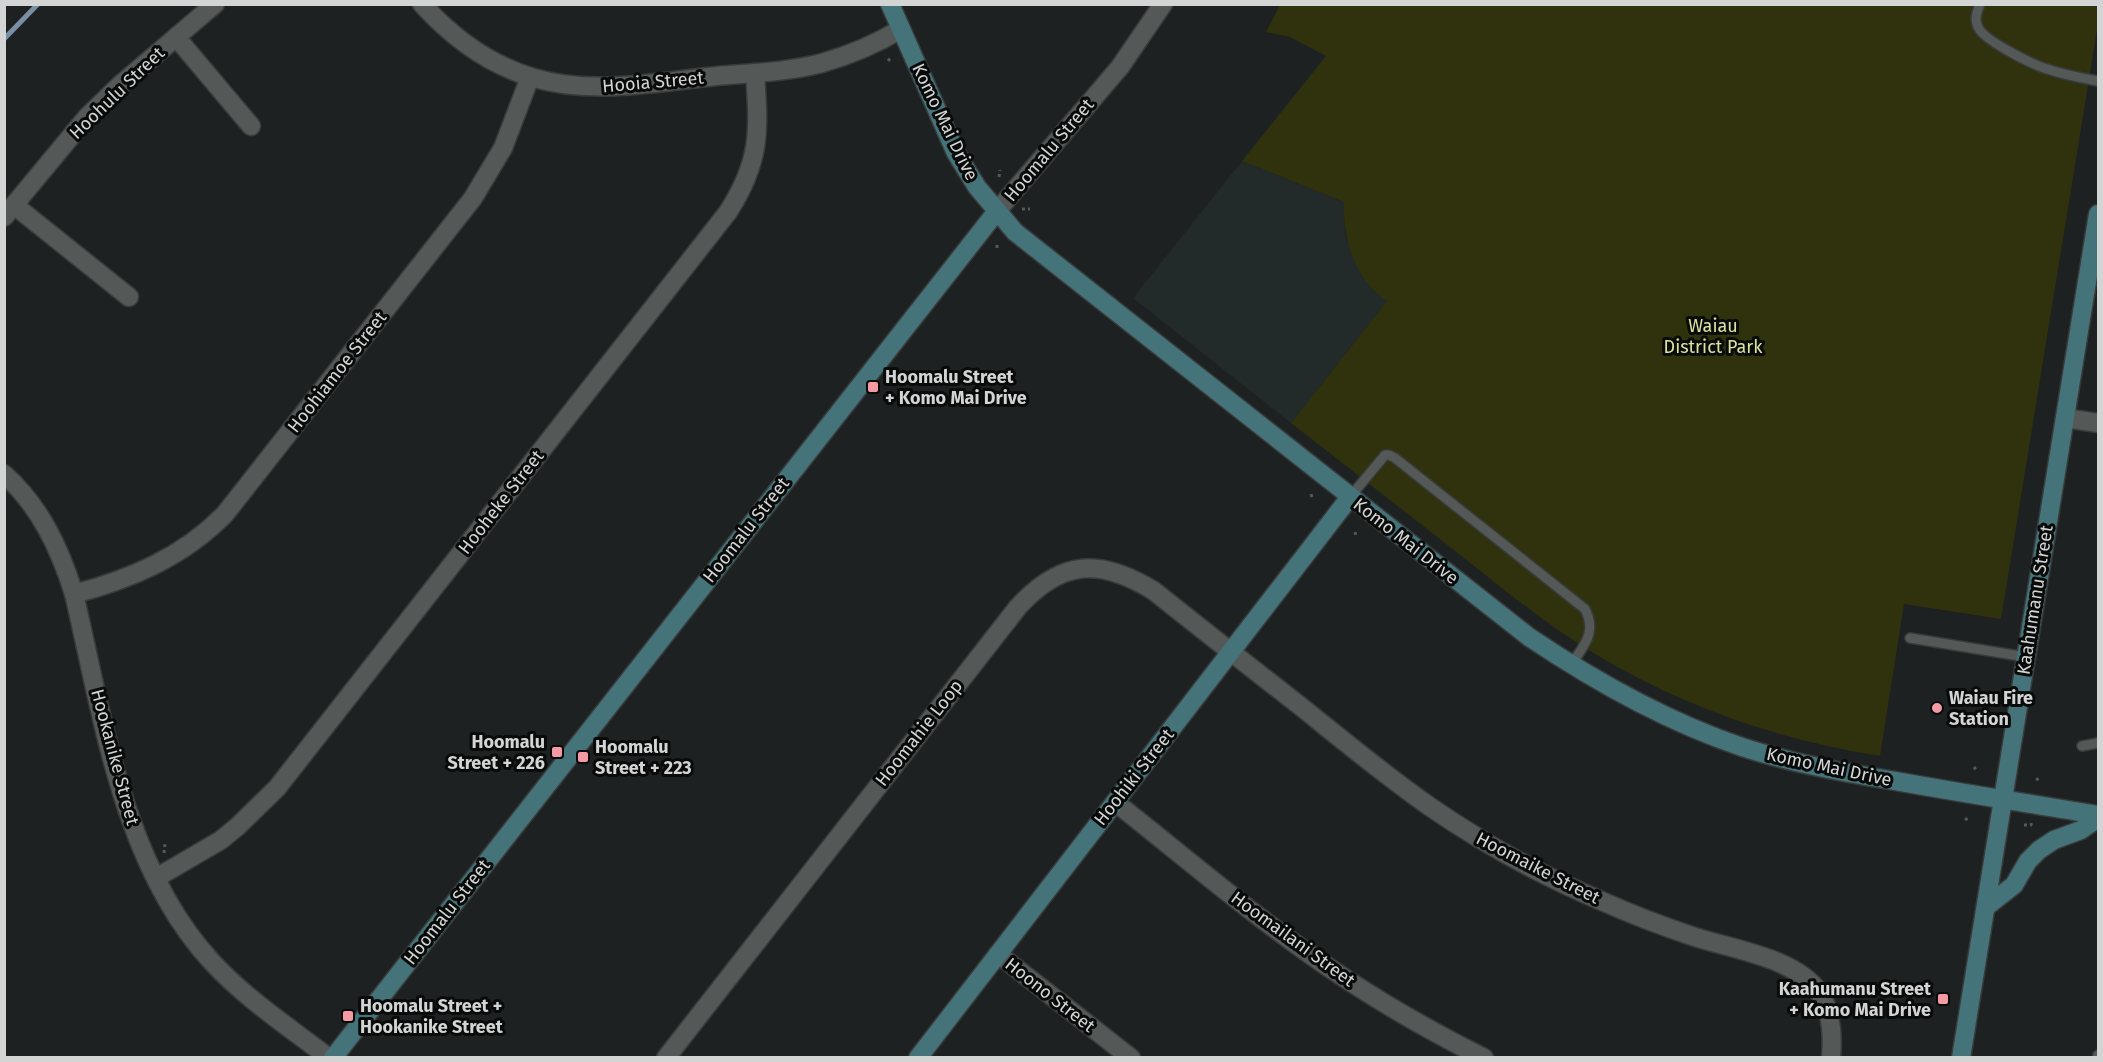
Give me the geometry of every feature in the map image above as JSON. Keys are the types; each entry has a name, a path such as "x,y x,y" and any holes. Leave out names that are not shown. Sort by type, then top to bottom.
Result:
{"street":[{"name":"Hoohulu Street","path":"9,211 87,117 120,85 215,4"},
{"name":"Hooia Street","path":"422,4 439,23 479,53 530,77 553,83 595,87 789,69 830,61 871,45 901,29"},
{"name":"Komo Mai Drive","path":"890,4 957,153 977,187 1015,232 1529,637 1571,665 1666,717 1741,747 1852,775 2098,817"},
{"name":"Hoomalu Street","path":"331,1058 997,211 1120,67 1162,4"},
{"path":"176,38 251,126"},
{"name":"Hooheke Street","path":"156,878 221,840 277,788 728,212 740,194 754,160 758,123 755,73"},
{"name":"Hoohiamoe Street","path":"74,594 119,581 162,562 198,539 225,514 473,198 503,148 530,77"},
{"path":"9,211 129,297"},
{"name":"Kaahumanu Street","path":"1961,1058 2098,214"},
{"path":"2065,418 2098,423"},
{"name":"Hookanike Street","path":"4,474 25,495 49,531 66,566 125,805 156,878 194,942 217,968 241,990 331,1058"},
{"name":"Hoohiki Street","path":"918,1058 1350,497"},
{"name":"Hoomahie Loop","path":"666,1058 1018,607 1040,586 1070,571 1082,568 1106,569 1121,573 1154,591 1231,652"},
{"name":"Hoomaike Street","path":"1231,652 1400,785 1451,820 1533,869 1604,902 1694,936 1775,962 1802,976 1819,992 1828,1013 1832,1042 1831,1058"},
{"name":"Hoomailani Street","path":"1115,802 1281,933 1346,979 1437,1034 1484,1058"},
{"path":"1986,907 2014,885 2028,861 2039,850 2054,840 2080,830 2098,817"},
{"name":"Hoono Street","path":"998,954 1131,1058"}],"lane":[{"path":"1980,4 1976,18 1977,26 1992,42 2044,68 2098,81"},
{"path":"1350,497 1385,455 1395,458 1586,609 1591,620 1589,636 1571,665"},
{"path":"1910,639 2026,657"},
{"path":"2082,746 2098,743"}],"path":[{"path":"888,61 891,57"},
{"path":"999,177 1000,170"},
{"path":"1022,209 1030,209"},
{"path":"997,243 997,248"},
{"path":"2025,825 2031,825 2032,822"},
{"path":"164,853 165,844"}],"shaded area":[{"path":"1242,161 1344,202 1345,235 1357,265 1387,301 1291,423 1133,298"}],"green space":[{"name":"Waiau District Park","path":"1280,5 2098,5 2098,24 2001,619 1904,604 1880,756 1805,741 1769,731 1697,705 1628,673 1542,619 1291,423 1387,301 1362,276 1352,256 1346,235 1344,202 1242,161 1326,56 1290,37 1266,32"}],"waterway":[{"path":"4,39 38,4"}],"place":[{"name":"Hoomalu Street + Komo Mai Drive","path":"873,387"},
{"name":"Waiau Fire Station","path":"1937,708"},
{"name":"Hoomalu Street + 226","path":"557,752"},
{"name":"Hoomalu Street + 223","path":"583,757"},
{"name":"Kaahumanu Street + Komo Mai Drive","path":"1943,999"},
{"name":"Hoomalu Street + Hookanike Street","path":"348,1016"}]}
